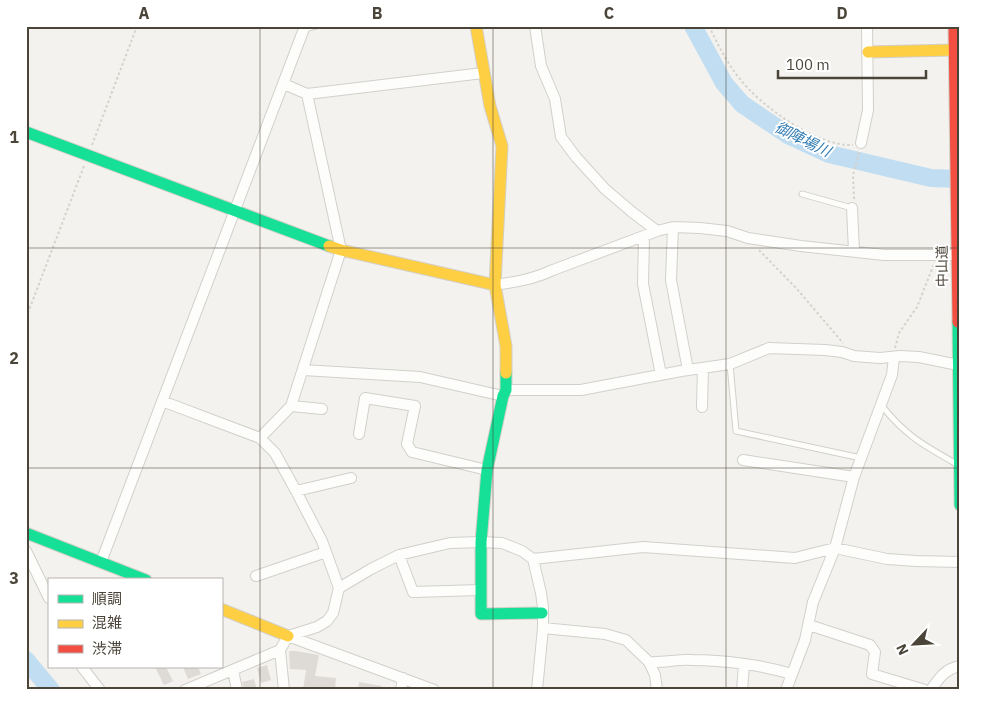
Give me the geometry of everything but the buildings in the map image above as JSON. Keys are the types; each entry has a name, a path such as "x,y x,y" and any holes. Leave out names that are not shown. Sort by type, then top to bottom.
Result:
{"main road":[{"path":"476,26 483,73 502,146 495,285 506,346 504,393 487,470 481,542 481,614 542,613"},
{"name":"中山道","path":"954,26 960,505"},
{"path":"868,52 954,50"},
{"path":"26,132 341,250 495,285"},
{"path":"26,533 141,578"},
{"path":"222,609 288,636"}],"street":[{"path":"535,26 541,66 555,99 561,137 576,158 605,188 632,212 657,230"},
{"path":"860,147 868,110 868,26"},
{"path":"101,562 304,28"},
{"path":"284,84 307,94 483,73"},
{"path":"260,438 291,406 341,250 307,94"},
{"path":"852,208 854,251"},
{"path":"673,227 671,280 688,370"},
{"path":"495,285 522,282 540,277 553,270 657,230 673,227 727,231 748,238 884,255 958,255"},
{"path":"644,236 643,284 661,375"},
{"path":"303,370 420,377 504,393 581,390 730,364 769,348 825,350 854,356 880,358 919,357 958,365"},
{"path":"786,690 805,640 813,602 835,548 854,478 892,375 894,357"},
{"path":"702,407 703,368"},
{"path":"360,434 365,398 415,406 407,444 412,452 487,470"},
{"path":"162,401 260,438 275,453 296,490 326,552 339,588 333,613 327,622 318,627 288,636 280,650 284,690"},
{"path":"291,406 322,409"},
{"path":"743,460 854,478"},
{"path":"296,490 351,478"},
{"path":"339,588 399,555 450,543 502,543 522,551 533,560 541,592 543,628 537,690"},
{"path":"533,560 643,547 795,558 835,548 887,559 960,562"},
{"path":"26,551 48,596"},
{"path":"256,576 326,552"},
{"path":"399,555 413,592 481,590"},
{"path":"809,625 870,645 875,652 872,674 925,690"},
{"path":"543,628 615,636 626,640 649,662 655,676 657,690"},
{"path":"288,636 434,690"},
{"path":"185,690 280,650"},
{"path":"649,662 667,663 677,660 694,660 771,668 792,674"},
{"path":"742,690 744,665"},
{"path":"931,690 940,676 950,668 960,666"},
{"path":"83,668 100,690"},
{"path":"233,670 237,690"},
{"path":"402,690 403,678"}],"lane":[{"path":"304,28 316,26"},
{"path":"802,194 852,208"},
{"path":"730,364 736,431 861,458"},
{"path":"881,405 897,425 919,443 960,466"}],"path":[{"path":"26,318 137,26"},
{"path":"709,26 726,60 740,80 760,101 809,133 834,142 860,147 853,175 855,205 852,208"},
{"path":"748,238 797,289 854,356"},
{"path":"894,357 899,333 917,307 937,255"}],"waterway":[{"name":"御陣場川","path":"693,26 724,83 742,104 788,135 829,154 931,178 960,179"},
{"path":"26,660 51,690"}],"traffic: fast":[{"path":"26,132 329,246"},
{"path":"958,322 960,505"},
{"path":"506,373 506,390 503,396 487,470 481,542 481,614 542,613"},
{"path":"26,533 141,578"}],"traffic: slow":[{"path":"476,26 490,106 502,146 495,285 506,346 506,373"},
{"path":"868,52 954,50"},
{"path":"329,246 495,285"},
{"path":"222,609 288,636"}],"traffic: jam":[{"path":"954,26 958,322"}]}
